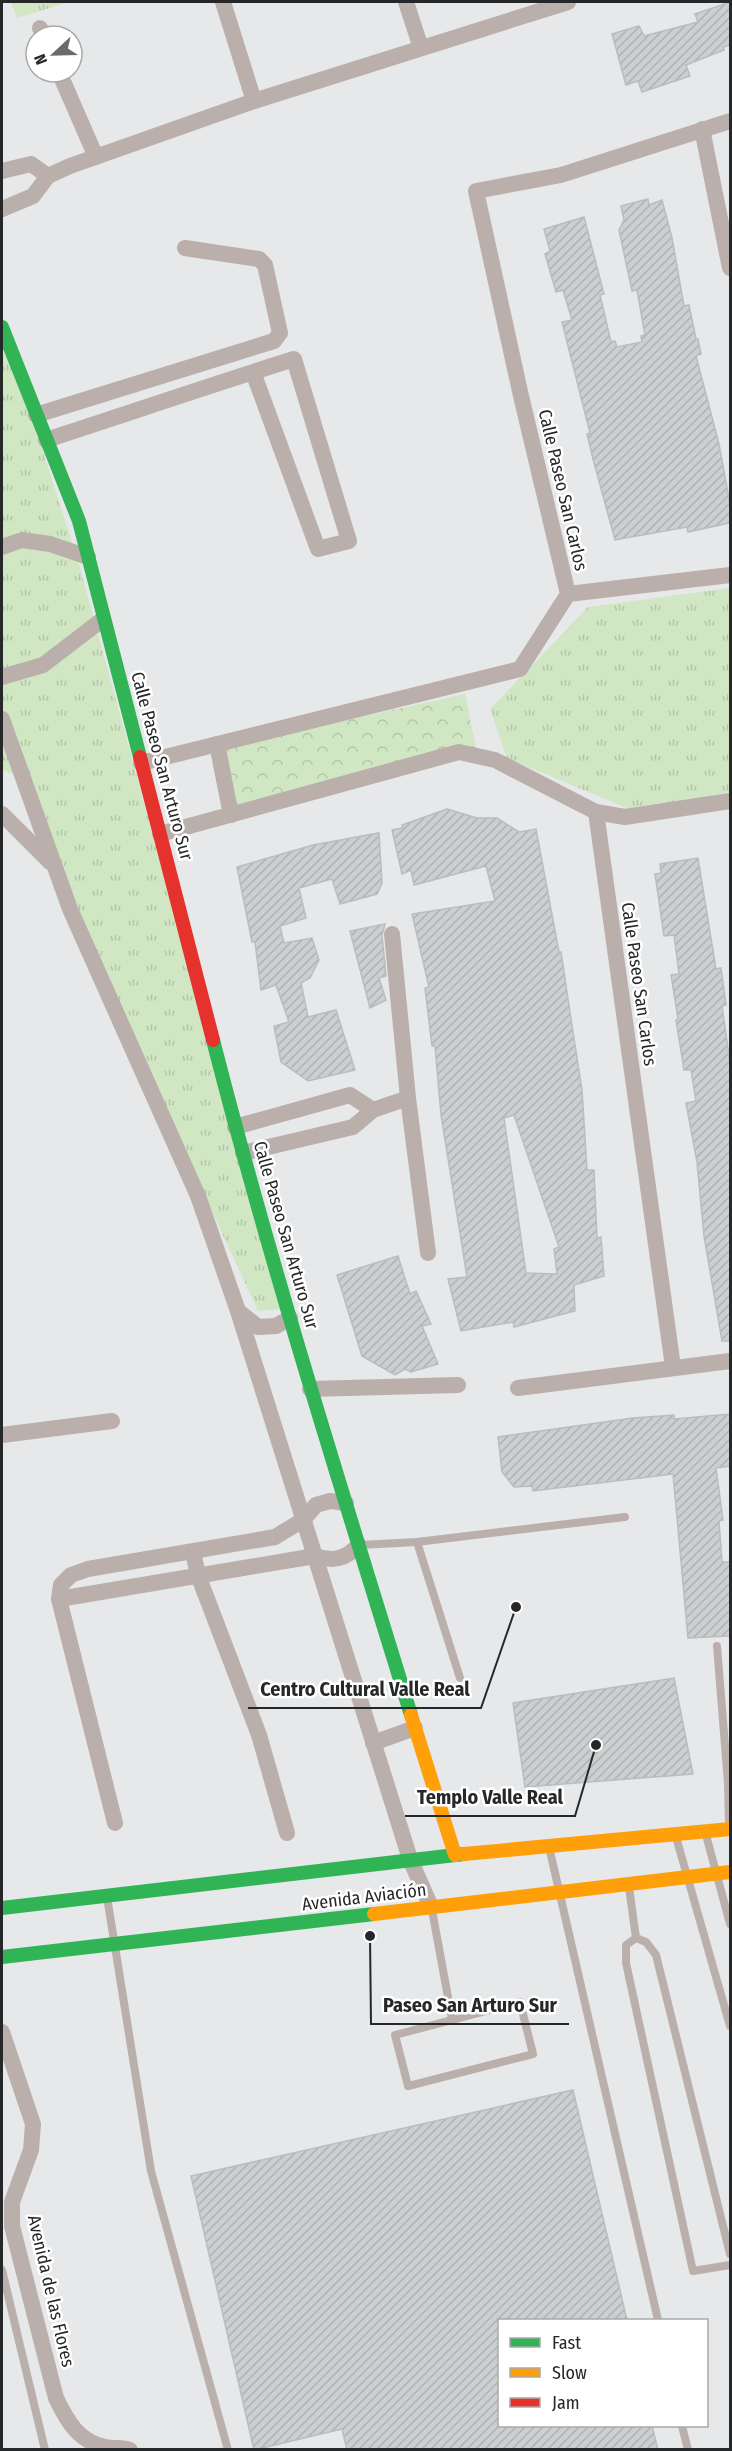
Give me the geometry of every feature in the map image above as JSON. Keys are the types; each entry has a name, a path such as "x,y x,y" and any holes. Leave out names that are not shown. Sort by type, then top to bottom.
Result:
{"street":[{"path":"223,2 254,101"},
{"path":"406,2 422,48"},
{"path":"2,210 33,195 48,176 70,166 254,101 568,2"},
{"path":"65,84 96,157"},
{"name":"Calle Paseo San Carlos","path":"141,763 520,669 568,594 476,191 561,175 730,121"},
{"path":"702,129 730,268"},
{"path":"2,171 31,164 48,176"},
{"path":"36,415 274,341 280,333 266,265 259,259 185,248"},
{"name":"Calle Paseo San Arturo Sur","path":"2,327 79,521 251,1188 310,1389 456,1855"},
{"path":"46,440 253,372 294,359 349,541 318,549 253,372"},
{"path":"2,547 22,540 50,544 88,557"},
{"path":"568,594 730,575"},
{"path":"2,677 43,665 103,619"},
{"path":"2,719 69,909 195,1190 238,1311 410,1860 431,1907"},
{"path":"217,744 231,814"},
{"path":"160,834 459,752 495,760 596,812 625,817 730,801"},
{"name":"Calle Paseo San Carlos","path":"596,812 673,1367"},
{"path":"2,814 54,865"},
{"path":"392,934 408,1098 428,1253"},
{"path":"236,1127 350,1095 373,1110"},
{"path":"243,1153 353,1127 373,1110 408,1098"},
{"path":"238,1311 258,1327 276,1326 290,1318"},
{"path":"519,1388 730,1361"},
{"path":"310,1389 458,1385"},
{"path":"2,1435 111,1421"},
{"path":"115,1823 60,1599 61,1585 71,1575 80,1572 275,1537 303,1520 316,1504 330,1501 346,1503"},
{"path":"60,1599 315,1556 327,1560 338,1559 351,1554 359,1545"},
{"path":"193,1552 198,1575 259,1735 287,1833"},
{"path":"373,1743 415,1728"},
{"name":"Avenida Aviación","path":"2,1908 456,1855 730,1829"},
{"name":"Avenida Aviación","path":"2,1957 724,1873"},
{"name":"Avenida de las Flores","path":"2,2032 33,2124 31,2150 12,2202 12,2226 56,2398 69,2424 84,2438 105,2447 129,2450"}],"lane":[{"path":"359,1545 417,1542 625,1517"},
{"path":"417,1542 460,1677"},
{"path":"717,1646 730,1829"},
{"path":"705,1831 724,1873 730,1924"},
{"path":"675,1834 730,2026"},
{"path":"549,1846 658,2319"},
{"path":"628,1884 636,1938"},
{"path":"107,1896 151,2171 228,2450"},
{"path":"431,1907 452,2019"},
{"path":"636,1938 646,1942 656,1955 730,2254"},
{"path":"636,1938 626,1946 626,1963 693,2271 730,2265"},
{"path":"519,2002 533,2054 408,2086 395,2035 452,2019 519,2002"},
{"path":"2,2270 45,2450"},
{"path":"682,2427 688,2450"}],"green space":[{"path":"11,2 69,2 17,18"},
{"path":"2,341 41,445 79,564 282,1309 258,1311 108,981 28,779 2,770"},
{"path":"730,588 730,792 634,811 507,758 490,709 588,607"},
{"path":"465,694 477,753 233,809 219,748"}],"building":[{"path":"730,2 730,45 723,47 724,50 686,65 690,76 642,92 638,81 626,85 612,34 639,26 644,36 698,22 695,14"},
{"path":"648,199 649,205 662,200 672,238 684,306 689,305 696,339 698,339 701,354 696,356 719,444 730,504 730,523 688,532 687,527 615,540 593,459 587,434 590,433 562,322 572,320 563,290 556,292 545,254 550,251 544,229 584,217 604,294 600,295 611,342 615,341 617,347 642,342 641,336 645,335 637,290 632,291 619,230 624,220 621,206"},
{"path":"447,809 477,818 497,818 519,832 536,829 559,952 561,952 582,1090 587,1170 594,1170 597,1238 601,1237 604,1276 574,1285 575,1311 514,1327 513,1322 461,1331 448,1279 467,1277 441,1115 435,1046 432,1046 425,988 429,987 412,914 495,901 486,866 414,885 411,870 402,874 392,830 402,828 402,825","holes":["514,1115 559,1247 554,1249 557,1274 526,1273 504,1118"]},
{"path":"379,833 382,883 377,894 340,904 332,879 299,888 306,918 280,926 284,943 312,938 319,960 310,978 301,983 308,1017 336,1010 355,1070 308,1081 281,1062 274,1026 289,1022 276,985 261,990 255,942 252,942 237,867 313,845"},
{"path":"698,858 716,969 721,968 726,1005 722,1006 730,1063 730,1341 722,1341 704,1236 697,1162 686,1103 696,1101 691,1070 684,1070 671,975 679,974 674,935 664,936 655,874 661,873 660,864"},
{"path":"385,924 382,935 386,976 379,978 386,1000 370,1008 350,931"},
{"path":"398,1256 410,1294 416,1291 431,1324 422,1326 438,1364 411,1372 405,1369 395,1375 362,1356 337,1275"},
{"path":"730,1414 730,1466 716,1468 723,1520 719,1521 722,1562 730,1562 730,1636 688,1638 673,1474 533,1491 532,1486 514,1487 502,1472 498,1437 633,1418 674,1415 674,1419"},
{"path":"674,1678 693,1774 525,1787 513,1703"},
{"path":"573,2090 627,2319 498,2319 498,2427 652,2427 658,2450 347,2450 342,2429 254,2450 191,2176"}],"traffic: fast":[{"path":"2,327 79,521 140,757"},
{"path":"213,1040 283,1294 411,1715"},
{"path":"2,1908 464,1854"},
{"path":"2,1957 374,1914"}],"traffic: slow":[{"path":"411,1715 455,1855"},
{"path":"464,1854 730,1829"},
{"path":"374,1914 730,1872"}],"traffic: jam":[{"path":"140,757 213,1040"}],"place":[{"name":"Centro Cultural Valle Real","path":"516,1607"},
{"name":"Templo Valle Real","path":"596,1745"},
{"name":"Paseo San Arturo Sur","path":"370,1936"}]}
